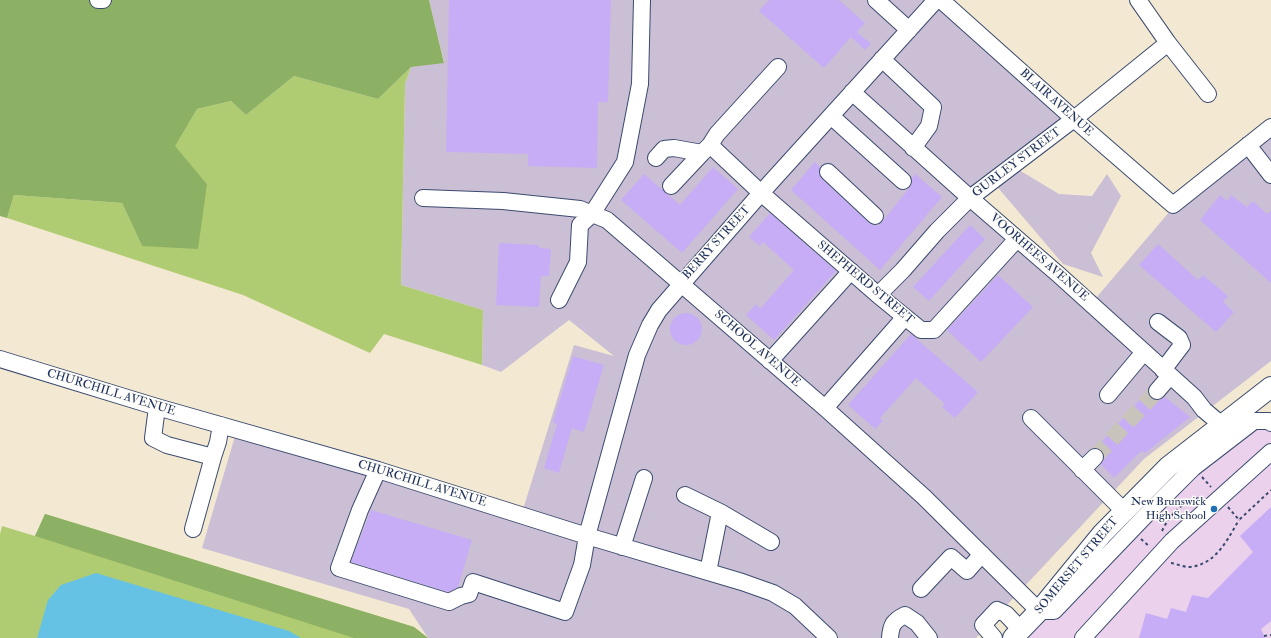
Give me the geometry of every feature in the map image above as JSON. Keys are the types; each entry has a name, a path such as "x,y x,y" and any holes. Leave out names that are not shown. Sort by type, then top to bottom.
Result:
{"main road":[{"name":"SOMERSET STREET","path":"1017,634 1039,611 1102,534 1168,468 1271,387"}],"street":[{"path":"98,0 103,0"},
{"path":"559,300 578,262 580,225 592,214 625,162 640,84 642,0"},
{"path":"876,0 909,30"},
{"name":"BERRY STREET","path":"378,470 360,510 339,568 449,602 469,594 474,582 565,612 582,565 587,536 637,355 650,325 659,310 761,193 936,0"},
{"name":"BLAIR AVENUE","path":"941,0 1173,205 1248,145"},
{"path":"1138,0 1208,94"},
{"name":"GURLEY STREET","path":"878,295 903,270 937,231 970,198 1074,119 1168,42"},
{"path":"882,59 933,107 929,126 914,148"},
{"path":"671,186 706,149 717,134 778,67"},
{"name":"VOORHEES AVENUE","path":"852,92 1144,352 1194,398 1204,410 1223,426"},
{"path":"830,116 903,181"},
{"path":"1271,127 1248,145 1271,175"},
{"path":"656,158 664,149 706,149"},
{"name":"SHEPHERD STREET","path":"706,149 761,193 878,295 921,330 934,330 1018,239"},
{"path":"828,172 875,216"},
{"name":"SCHOOL AVENUE","path":"423,198 503,200 580,209 607,220 825,408 924,497 1039,611"},
{"path":"770,360 851,271"},
{"path":"825,408 905,318"},
{"path":"1157,391 1182,345 1178,338 1158,322"},
{"path":"1108,395 1144,352"},
{"name":"CHURCHILL AVENUE","path":"0,359 157,407 378,470 622,547 742,582 773,593 794,606 829,638"},
{"path":"157,407 152,438 167,445 213,457"},
{"path":"1031,418 1120,507 1122,513"},
{"path":"1039,611 1054,611 1144,516 1193,468 1254,421 1269,421 1271,423"},
{"path":"193,528 218,442 221,425"},
{"path":"1083,638 1172,541 1271,452"},
{"path":"1082,470 1095,457"},
{"path":"622,547 644,478"},
{"path":"685,495 720,512 771,542"},
{"path":"708,572 720,512"},
{"path":"921,589 951,557 967,571 982,554"},
{"path":"994,638 983,625 997,610 1006,614 1017,634"},
{"path":"890,638 891,627 898,618 905,615 917,623 929,638"}],"path":[{"path":"1198,473 1212,488"},
{"path":"1167,562 1188,567 1204,564 1223,548 1239,520 1271,490"},
{"path":"1161,533 1167,520 1178,508 1191,500 1204,497"},
{"path":"1226,504 1239,520"},
{"path":"1140,538 1154,551"},
{"path":"1264,636 1271,636"}],"shaded area":[{"path":"429,0 934,0 1071,121 1014,167 1059,194 1092,196 1107,174 1121,196 1091,253 1103,277 1063,264 994,183 974,199 1090,305 1176,204 1271,127 1271,361 1144,459 976,638 428,638 409,609 202,548 236,433 520,519 574,345 614,356 569,320 501,372 482,365 483,310 401,285 405,84 411,67 444,62"},
{"name":"New Brunswick High School","path":"1271,416 1271,638 1026,638 1209,458"}],"green space":[{"path":"0,0 429,0 444,63 411,67 378,99 294,76 246,115 231,101 197,109 175,146 207,184 198,249 142,246 122,203 14,195 7,218 0,216"},
{"path":"411,67 405,84 401,285 483,310 482,365 384,334 370,353 243,295 7,218 14,195 122,203 142,246 207,184 174,146 197,109 231,101 246,115 294,76 378,99"},
{"path":"45,514 414,627 428,638 0,638 0,534 2,526 35,536"},
{"path":"45,514 414,627 428,638 354,638 35,536"}],"water":[{"path":"96,573 289,631 301,638 37,638 48,600 61,585"}],"building":[{"path":"449,0 611,0 608,102 598,102 597,168 528,166 528,154 446,152"},
{"path":"769,0 839,0 865,23 857,32 871,44 865,50 851,37 824,68 759,11"},
{"path":"815,162 820,167 819,174 822,179 872,225 878,226 882,222 910,187 912,178 915,174 942,197 880,270 791,190"},
{"path":"713,167 738,189 682,253 621,200 644,174 680,205"},
{"path":"1220,195 1227,201 1231,195 1247,207 1253,201 1267,214 1271,211 1271,283 1200,220"},
{"path":"770,213 836,271 774,340 746,315 756,304 760,309 794,270 763,242 760,246 749,237"},
{"path":"970,225 985,239 929,301 913,287"},
{"path":"499,243 539,245 539,248 551,249 549,276 541,276 539,307 496,305"},
{"path":"1158,244 1198,280 1203,275 1228,296 1223,302 1234,312 1216,332 1139,265"},
{"path":"998,275 1033,307 981,362 947,330"},
{"path":"686,313 692,314 699,320 702,329 701,335 695,342 686,345 680,344 673,338 670,329 671,323 677,316"},
{"path":"911,334 978,392 955,418 942,407 945,404 916,378 880,418 883,421 875,429 848,405"},
{"path":"573,356 604,365 584,432 572,428 559,473 544,468 557,424 553,422"},
{"path":"1148,391 1151,398 1160,400 1165,397 1190,417 1145,453 1141,451 1114,478 1101,464 1104,460 1104,454 1101,450 1096,448"},
{"path":"1271,507 1271,621 1261,629 1265,638 1139,638 1146,613 1167,619 1171,608 1186,612 1192,595 1208,598 1253,552 1240,536"},
{"path":"371,510 472,540 458,587 448,592 351,562"}],"tunnel":[{"path":"1095,457 1157,391"}],"place":[{"name":"New Brunswick High School","path":"1214,509"}]}
